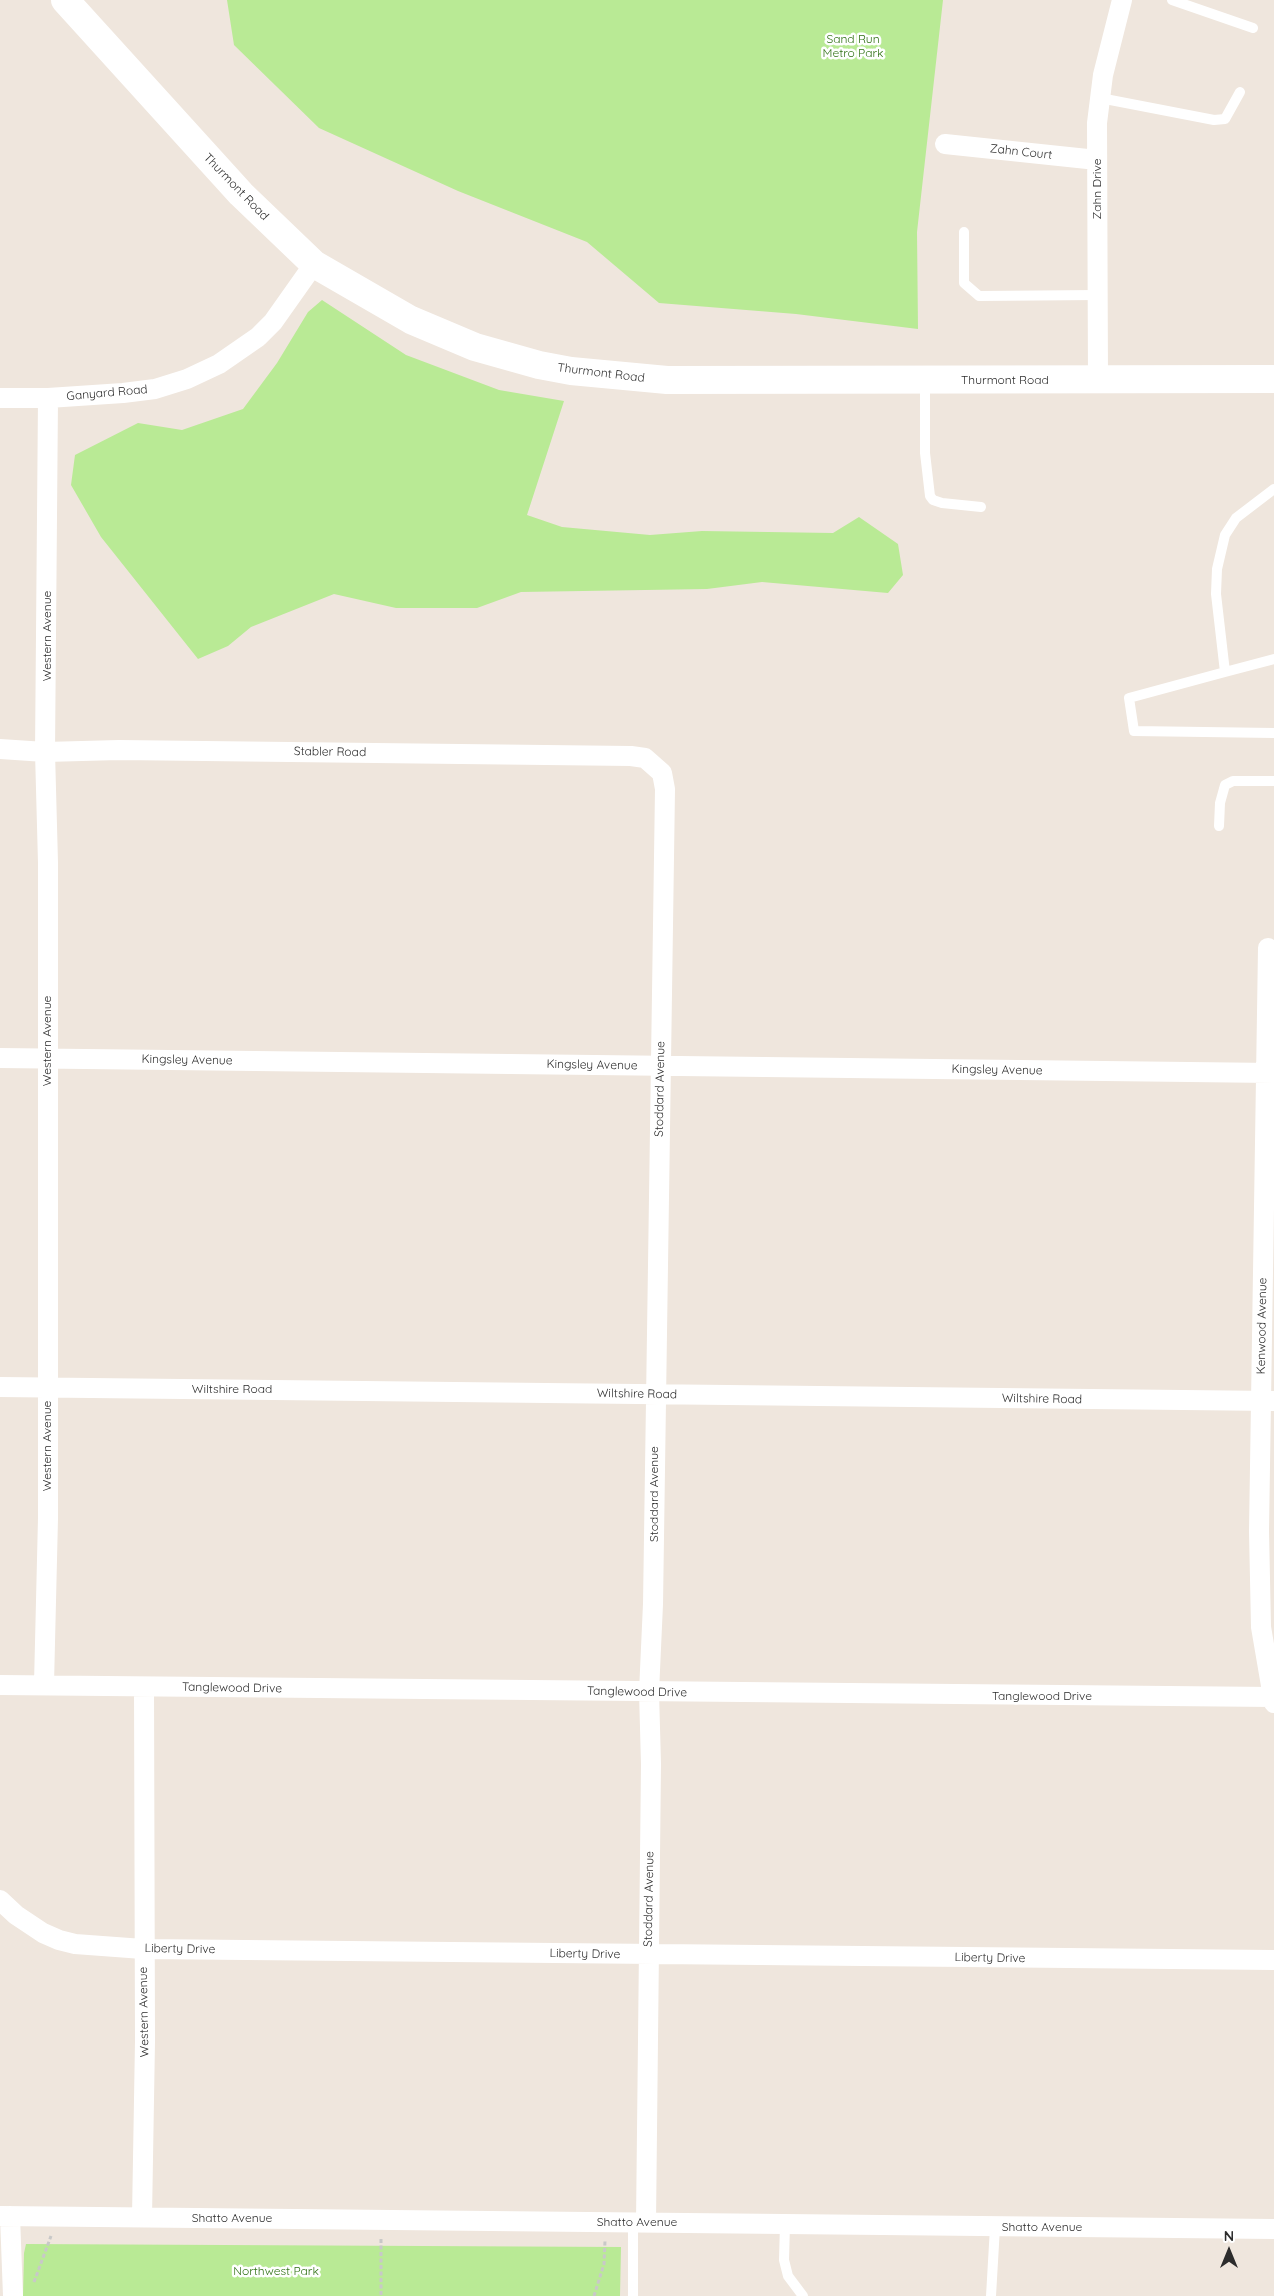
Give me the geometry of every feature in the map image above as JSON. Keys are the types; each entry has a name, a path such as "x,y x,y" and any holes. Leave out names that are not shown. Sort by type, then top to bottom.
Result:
{"street":[{"name":"Thurmont Road","path":"65,0 240,194 314,264 380,303 443,334 507,357 563,370 619,377 667,380 1274,380"},
{"name":"Zahn Drive","path":"1098,380 1097,123 1112,37 1122,0"},
{"name":"Zahn Court","path":"945,144 1097,160"},
{"name":"Ganyard Road","path":"0,398 48,398 155,389 203,372 258,338 273,322 314,264"},
{"name":"Western Avenue","path":"44,1684 48,1518 46,1058 48,863 45,752 48,398"},
{"name":"Stabler Road","path":"0,749 45,752 119,750 631,756 645,758 656,768"},
{"name":"Stoddard Avenue","path":"640,2222 648,1954 651,1764 649,1692 653,1604 665,789 662,773 656,768"},
{"name":"Kenwood Avenue","path":"1268,948 1270,1072 1268,1401 1259,1531 1262,1627 1273,1699"},
{"name":"Kingsley Avenue","path":"0,1058 1270,1072"},
{"name":"Wiltshire Road","path":"0,1386 1268,1401"},
{"name":"Tanglewood Drive","path":"0,1685 1273,1699"},
{"name":"Western Avenue","path":"142,2217 145,2041 143,1948 144,1688"},
{"name":"Liberty Drive","path":"0,1900 16,1915 43,1933 59,1940 74,1944 143,1948 1274,1960"},
{"name":"Shatto Avenue","path":"5,2216 1274,2229"},
{"path":"5,2216 13,2296"}],"lane":[{"path":"1172,0 1253,28"},
{"path":"1100,98 1214,120 1226,119 1240,92"},
{"path":"964,232 964,283 979,296 1098,295"},
{"path":"924,380 925,453 930,496 933,500 942,503 981,507"},
{"path":"1226,672 1216,594 1218,569 1225,535 1236,518 1274,489"},
{"path":"1274,659 1129,698 1134,731 1274,733"},
{"path":"1219,826 1220,803 1225,786 1233,781 1274,781"},
{"path":"633,2296 640,2222"},
{"path":"786,2224 784,2260 788,2276 803,2296"},
{"path":"991,2296 995,2227"}],"path":[{"path":"33,2289 58,2216"},
{"path":"381,2220 381,2296"},
{"path":"594,2296 604,2264 604,2222"}],"green space":[{"name":"Sand Run Metro Park","path":"227,0 943,0 917,232 918,329 796,314 659,303 587,242 458,191 319,128 234,45"},
{"path":"322,300 406,355 499,390 564,401 527,515 562,527 650,535 702,531 833,533 859,517 898,544 903,575 888,593 762,582 707,589 521,592 477,608 396,608 334,594 251,627 228,646 198,659 101,537 71,485 75,455 138,423 182,430 243,409 277,363 308,312"},
{"name":"Northwest Park","path":"26,2244 621,2247 620,2296 23,2296"}]}
